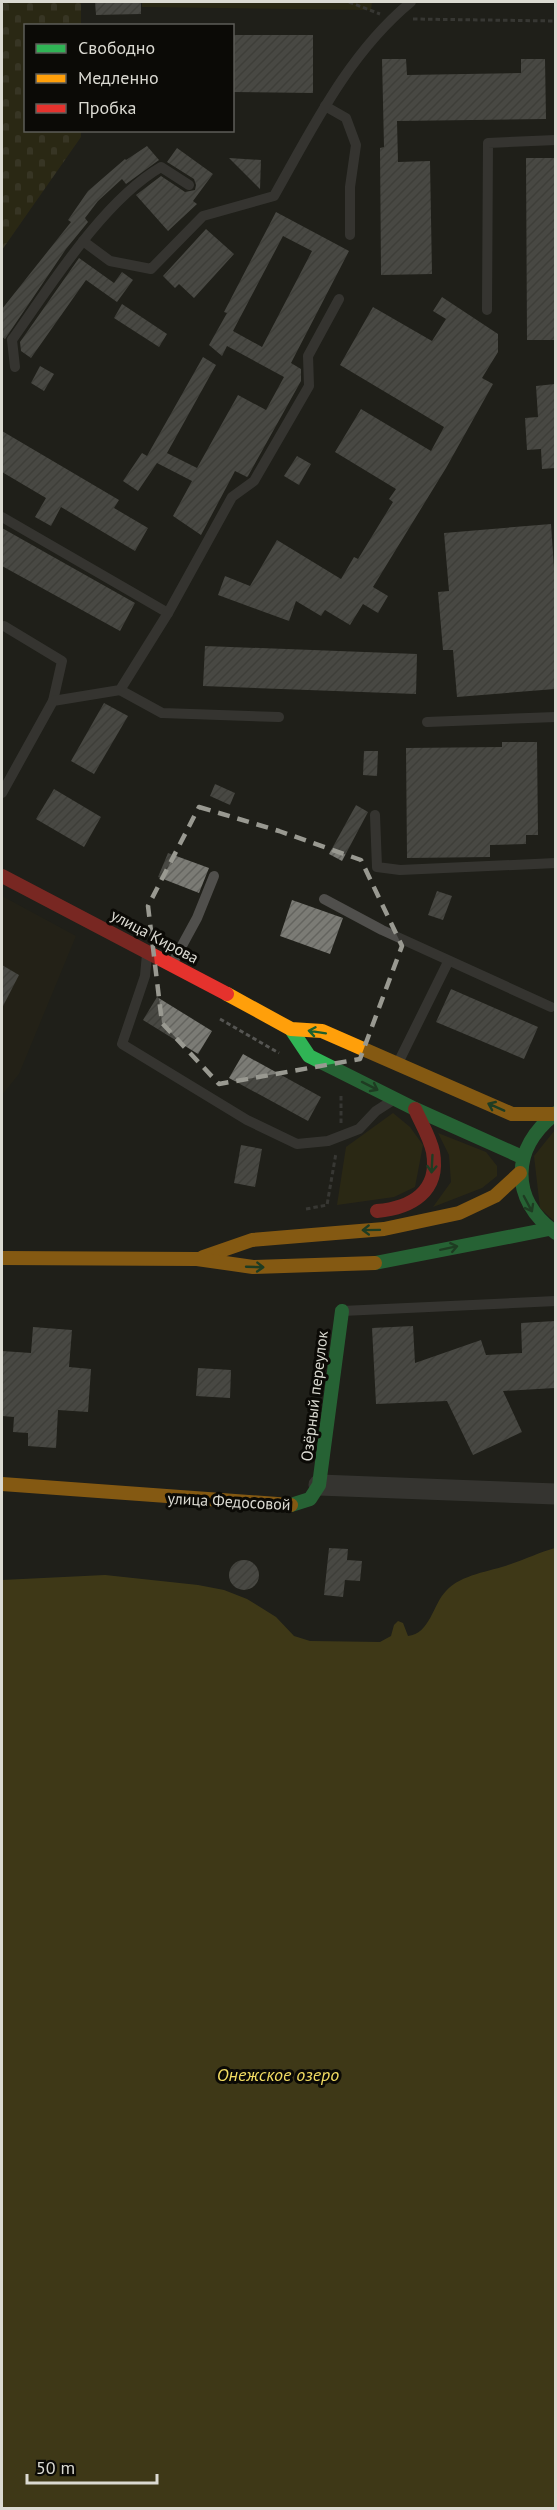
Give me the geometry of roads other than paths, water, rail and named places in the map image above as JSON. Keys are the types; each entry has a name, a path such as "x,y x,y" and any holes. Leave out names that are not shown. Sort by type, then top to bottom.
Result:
{"main road":[{"name":"улица Кирова","path":"2,876 291,1029 322,1031 512,1114 555,1113"},
{"name":"улица Кирова","path":"291,1029 309,1056 394,1099 522,1157"},
{"path":"359,1213 391,1209 416,1201 427,1186 434,1170 433,1152 416,1109"},
{"path":"552,1231 533,1214 523,1195 520,1173 522,1157 528,1140 539,1125 555,1113"},
{"path":"252,1240 384,1229 459,1213 495,1196 520,1173"},
{"path":"197,1259 303,1221"},
{"path":"2,1258 197,1259 253,1268 376,1263 552,1231"},
{"name":"Озёрный переулок","path":"319,1485 342,1311"},
{"name":"улица Федосовой","path":"2,1484 284,1506 304,1504 317,1494 319,1485"}],"street":[{"path":"319,1485 555,1494"}],"lane":[{"path":"83,241 110,261 151,268 203,216 274,196 325,106 353,64 391,18 411,2"},
{"path":"325,106 346,118 356,145 350,187 350,235"},
{"path":"487,310 488,143 555,140"},
{"path":"15,367 12,340 83,241 140,179 161,167 189,185"},
{"path":"120,690 168,613 232,497 254,482 309,386 308,357 339,299"},
{"path":"2,517 168,613"},
{"path":"2,793 53,701 62,661 4,626"},
{"path":"53,701 120,690 162,714 279,717"},
{"path":"427,722 555,717"},
{"path":"375,815 377,867 400,870 555,863"},
{"path":"172,964 197,918 214,876"},
{"path":"324,899 448,962 551,1007"},
{"path":"147,951 145,976 122,1044 153,1064 247,1120 297,1144 328,1142 359,1129 376,1111 394,1099"},
{"path":"398,1064 448,962"},
{"path":"342,1311 555,1301"}],"water":[{"name":"Онежское озеро","path":"555,1548 555,2508 2,2508 2,1580 105,1575 198,1585 224,1590 247,1599 276,1617 294,1636 310,1641 380,1642 391,1636 394,1625 398,1621 403,1623 408,1636 421,1630 446,1591 460,1581"}]}
